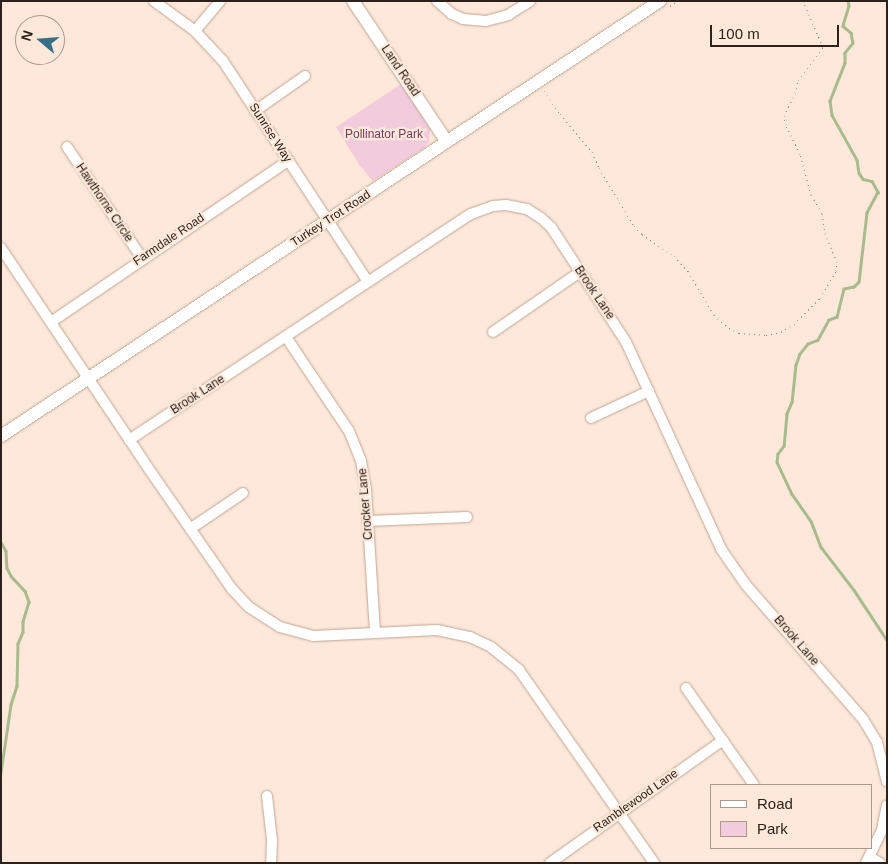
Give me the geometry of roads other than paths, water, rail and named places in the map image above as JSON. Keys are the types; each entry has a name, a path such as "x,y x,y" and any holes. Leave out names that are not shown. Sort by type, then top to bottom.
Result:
{"street":[{"name":"Sunrise Way","path":"154,1 195,31 223,61 368,282"},
{"path":"195,31 220,1"},
{"name":"Land Road","path":"353,1 447,142"},
{"path":"437,1 452,14 463,19 486,22 508,15 530,1"},
{"name":"Turkey Trot Road","path":"1,436 660,1"},
{"path":"255,111 305,76"},
{"name":"Hawthorne Circle","path":"67,147 142,258"},
{"name":"Farmdale Road","path":"51,322 142,258 288,161"},
{"name":"Brook Lane","path":"130,440 471,214 493,206 506,205 527,209 542,218 551,227 626,342 721,549 746,585 863,719 877,742 887,782"},
{"path":"1,248 190,529 237,595 259,615 273,623 296,632 314,636 427,630 456,633 484,643 506,658 519,670 654,863"},
{"path":"493,332 580,272"},
{"name":"Crocker Lane","path":"286,337 355,443 364,470 375,633"},
{"path":"591,418 649,391"},
{"path":"190,529 243,493"},
{"path":"368,521 467,517"},
{"path":"686,688 753,784"},
{"name":"Ramblewood Lane","path":"550,863 723,740"},
{"path":"268,796 272,840 270,863"},
{"path":"880,863 868,860 882,830 887,805"}],"waterway":[{"path":"848,1 849,6 843,26 851,33 853,43 845,53 845,63 830,101 832,115 857,160 859,173 863,179 872,181 878,192 867,213 859,282 854,287 844,289 837,317 829,320 818,340 808,344 800,354 796,365 792,402 787,414 784,446 778,454 777,462 792,494 811,521 821,547 854,590 887,640"},
{"path":"1,542 6,551 7,568 11,576 25,591 29,602 23,622 23,632 18,644 17,686 11,705 1,773"}],"park label":[{"name":"Pollinator Park","path":"384,135"}]}
